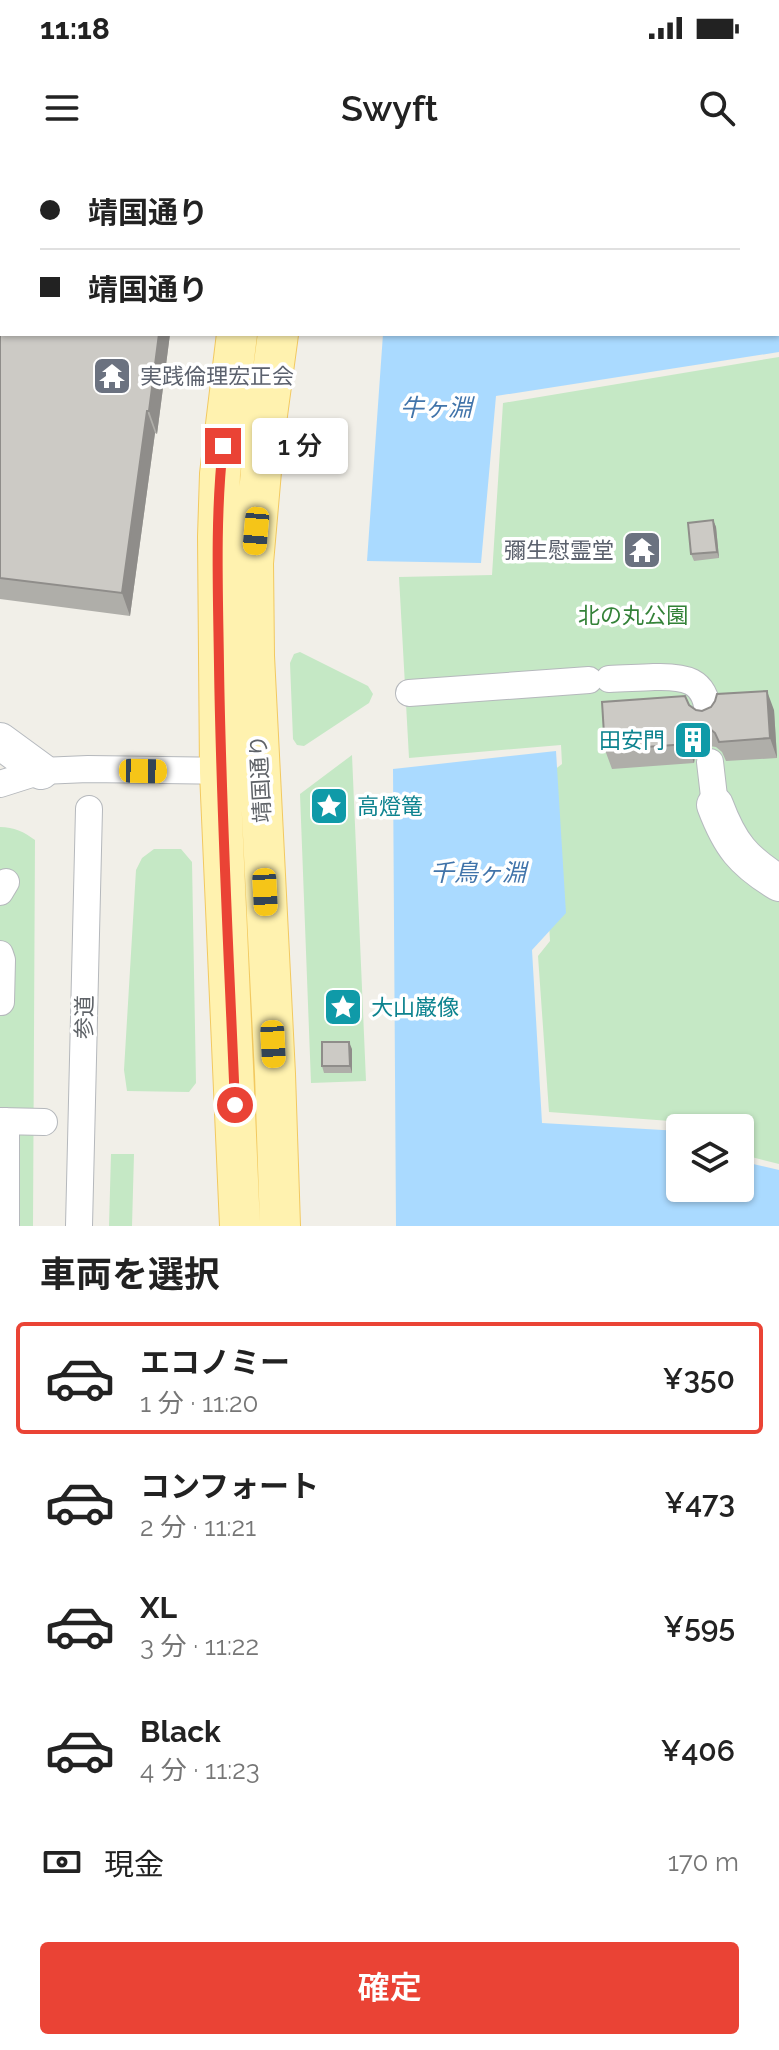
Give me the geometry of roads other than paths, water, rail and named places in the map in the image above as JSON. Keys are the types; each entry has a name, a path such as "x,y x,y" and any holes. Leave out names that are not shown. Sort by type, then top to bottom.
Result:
{"main road":[{"name":"靖国通り","path":"237,336 220,474 218,537 240,771 275,1074 280,1226"},
{"name":"靖国通り","path":"240,1226 240,771 254,656 253,563 264,437 278,336"}],"street":[{"path":"409,693 599,679 682,677 701,690 708,714"},
{"path":"0,741 41,771"},
{"path":"710,762 715,805 727,834 746,860 779,883"},
{"path":"0,784 41,771 240,771"},
{"name":"参道","path":"79,1226 89,809"},
{"path":"1,958 5,1002"},
{"path":"4,1224 3,1121 44,1122"}],"water":[{"name":"牛ヶ淵","path":"383,336 779,336 779,352 496,396 481,563 367,561"},
{"name":"千鳥ヶ淵","path":"556,751 566,913 532,950 542,1123 666,1130 666,1202 754,1202 754,1164 779,1170 779,1226 396,1226 393,769"}],"place":[{"name":"実践倫理宏正会","path":"112,376"},
{"name":"彌生慰霊堂","path":"642,550"},
{"name":"田安門","path":"693,740"},
{"name":"高燈篭","path":"329,806"},
{"name":"大山巌像","path":"343,1007"}],"park label":[{"name":"北の丸公園","path":"633,615"}]}
